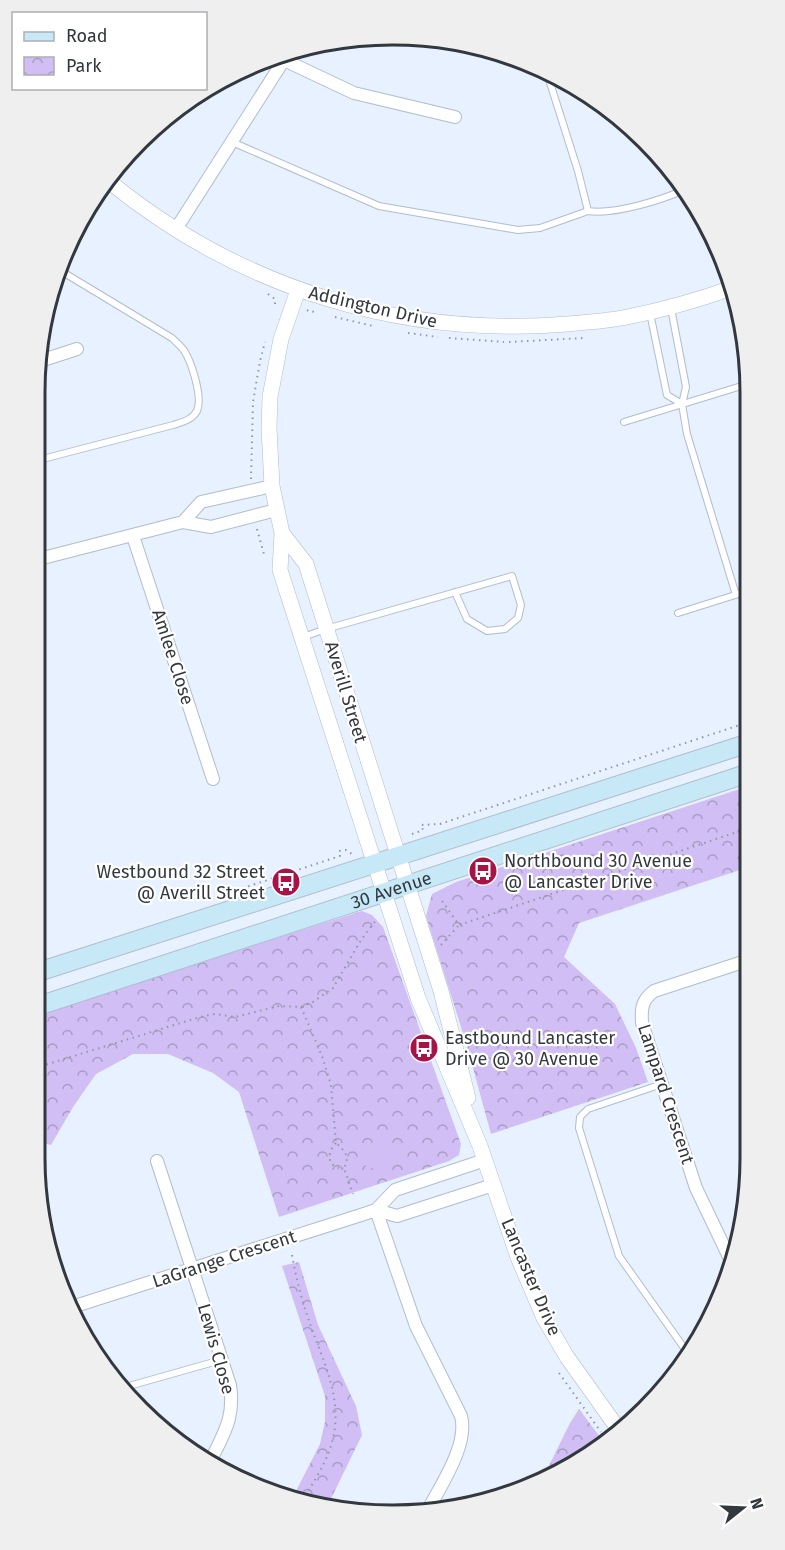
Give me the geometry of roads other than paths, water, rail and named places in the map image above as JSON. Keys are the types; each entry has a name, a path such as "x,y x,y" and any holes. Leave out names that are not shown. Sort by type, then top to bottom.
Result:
{"main road":[{"name":"30 Avenue","path":"45,970 398,858 740,746"},
{"name":"30 Avenue","path":"45,1004 740,776"}],"street":[{"path":"294,60 354,93 455,117"},
{"path":"176,229 283,63"},
{"name":"Addington Drive","path":"114,185 208,249 271,279 298,290 394,316 446,323 543,326 608,320 650,312 725,290"},
{"name":"Averill Street","path":"298,290 281,339 270,397 272,486 282,533 280,570 375,864"},
{"path":"47,359 77,349"},
{"path":"183,522 201,502 272,486"},
{"path":"45,558 183,522 211,527 276,510"},
{"name":"Averill Street","path":"282,533 306,564 398,858"},
{"name":"Amlee Close","path":"133,536 213,779"},
{"name":"Lancaster Drive","path":"398,858 441,991 483,1153 518,1257 544,1318 567,1358 615,1424"},
{"name":"Lancaster Drive","path":"375,864 418,998 483,1153"},
{"name":"Lampard Crescent","path":"727,1252 696,1188 642,1023 642,1006 654,991 740,963"},
{"name":"LaGrange Crescent","path":"78,1305 376,1210 395,1190 483,1153"},
{"name":"Lewis Close","path":"157,1161 230,1385 232,1412 229,1425 214,1455"},
{"name":"LaGrange Crescent","path":"376,1210 397,1216 493,1185"},
{"path":"376,1210 412,1317 463,1424 464,1432 458,1450 432,1503"}],"lane":[{"path":"550,83 578,171 588,212"},
{"path":"231,141 379,206 518,230 540,228 588,212 596,213 644,204 676,192"},
{"path":"45,458 188,420 197,410 199,395 191,365 184,350 172,338 65,275"},
{"path":"671,307 686,387 682,404 687,434 736,595"},
{"path":"650,312 667,395 682,404"},
{"path":"624,422 740,386"},
{"path":"302,638 326,629 455,592 512,576 522,604 518,618 506,629 487,631 467,619 455,592"},
{"path":"678,613 740,594"},
{"path":"662,1084 588,1109 580,1117 579,1128 619,1256 683,1347"},
{"path":"131,1386 221,1360"}],"place":[{"name":"Northbound 30 Avenue @ Lancaster Drive","path":"483,871"},
{"name":"Westbound 32 Street @ Averill Street","path":"286,882"},
{"name":"Eastbound Lancaster Drive @ 30 Avenue","path":"424,1048"}]}
